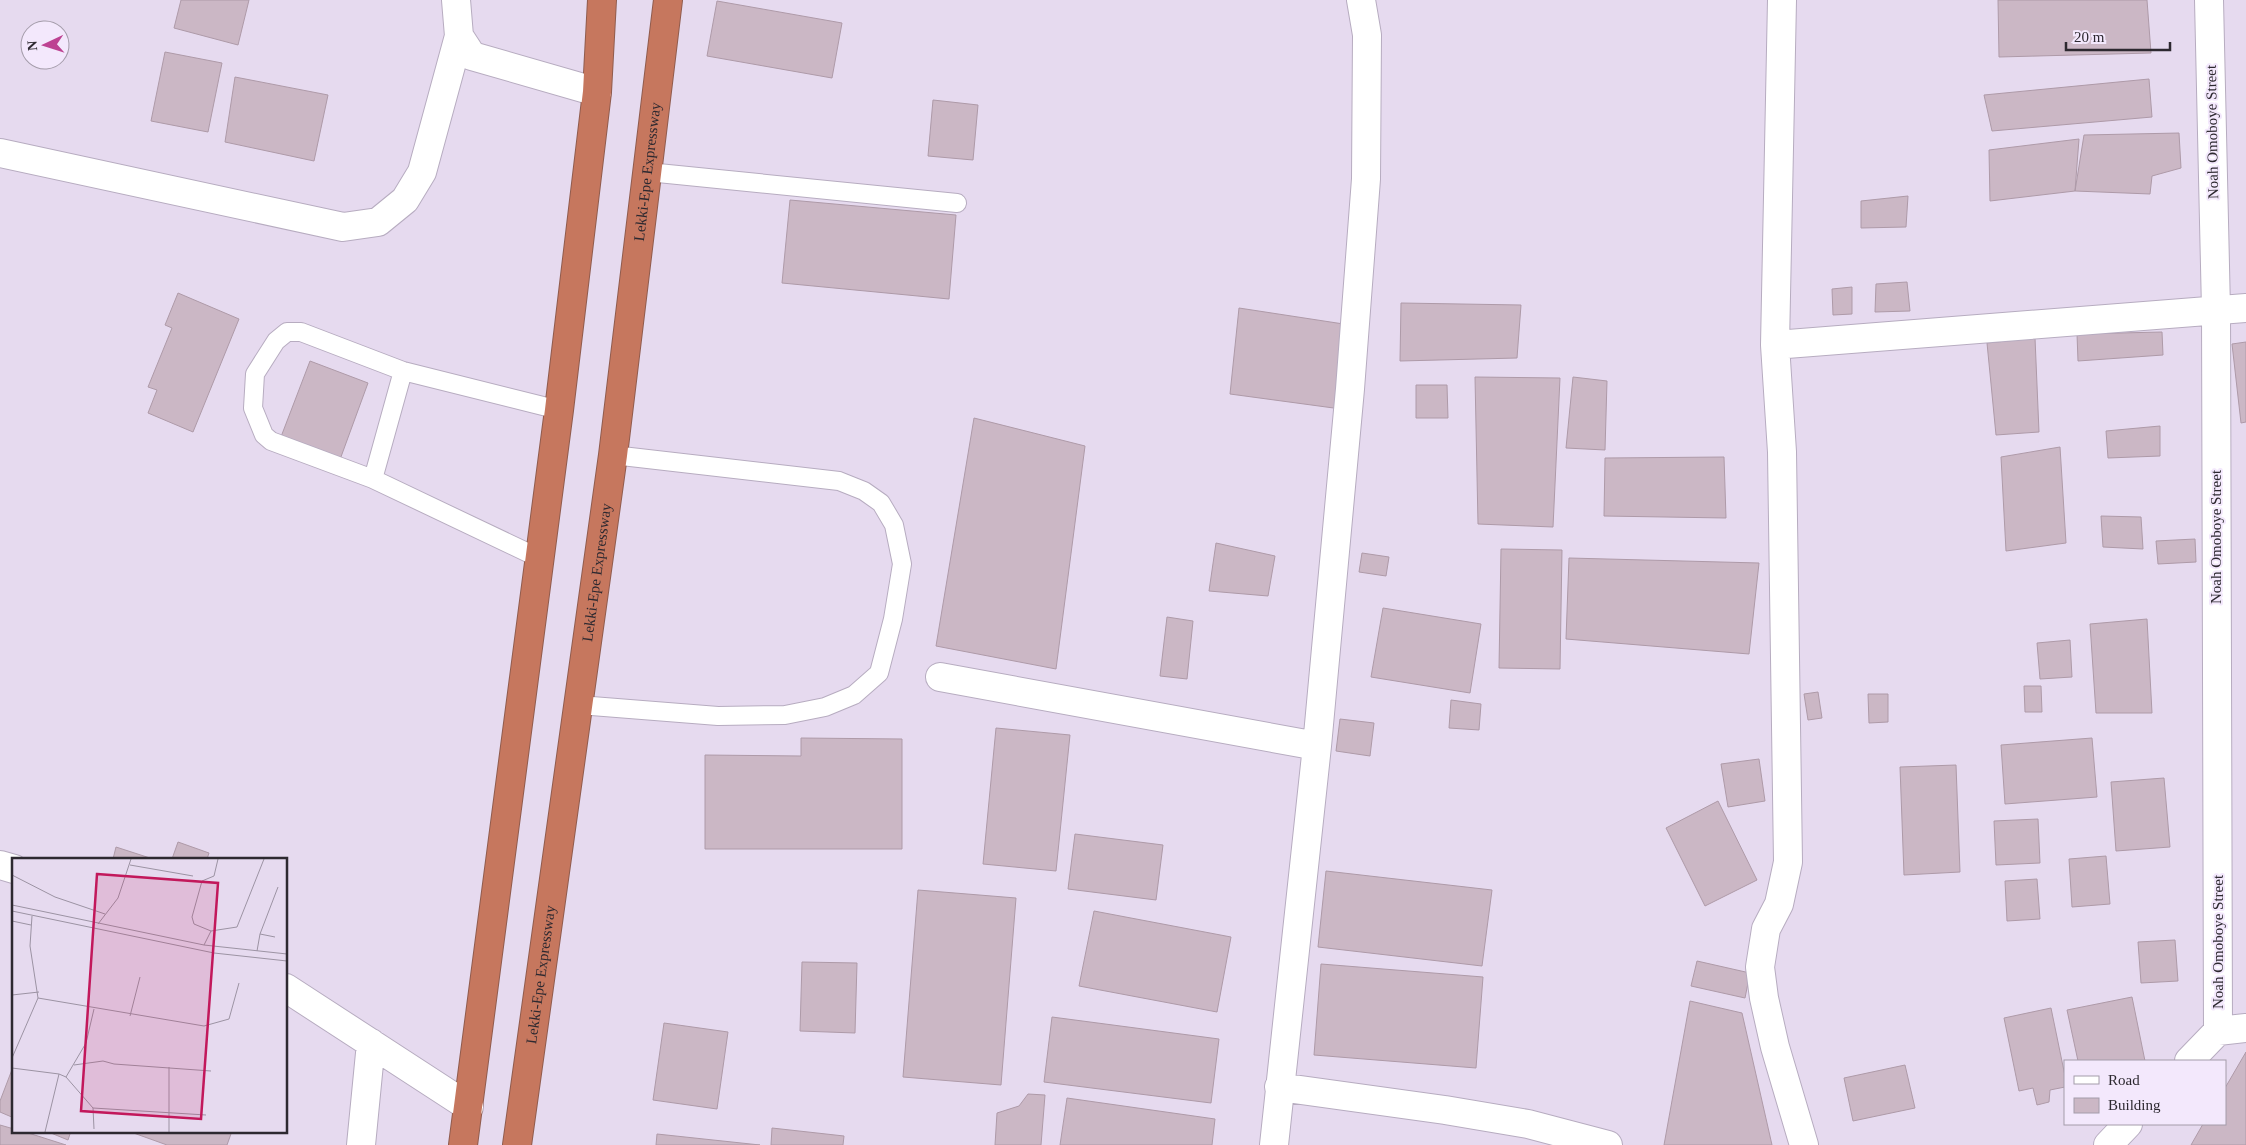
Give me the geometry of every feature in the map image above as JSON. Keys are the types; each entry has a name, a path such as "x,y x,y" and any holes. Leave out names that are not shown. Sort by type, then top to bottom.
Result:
{"highway":[{"path":"463,1145 559,410 597,92 602,0"},
{"name":"Lekki-Epe Expressway","path":"517,1145 613,455 668,0"}],"street":[{"path":"0,153 343,227 378,222 405,200 422,172 458,36 456,0"},
{"path":"1274,1145 1317,746 1350,389 1366,179 1367,35 1361,0"},
{"path":"1782,0 1775,345 1782,452 1788,862 1778,904 1766,929 1760,967 1764,998 1775,1047 1804,1145"},
{"name":"Noah Omoboye Street","path":"2190,1060 2218,1031 2216,310 2208,0"},
{"path":"458,36 472,56 597,92"},
{"path":"1775,345 2246,308"},
{"path":"940,677 1317,746"},
{"path":"288,989 469,1107"},
{"path":"2218,1031 2246,1028"},
{"path":"361,1145 371,1043"},
{"path":"1279,1087 1445,1110 1528,1124 1608,1145"},
{"path":"2108,1145 2127,1125"}],"lane":[{"path":"648,172 957,202"},
{"path":"539,558 373,479 271,441 264,436 253,408 255,374 276,341 287,332 301,332 403,371 559,410"},
{"path":"373,479 403,371"},
{"path":"579,705 718,716 785,715 825,707 854,695 879,673 893,619 902,564 894,526 881,503 864,491 839,481 613,455"}],"building":[{"path":"181,0 249,0 238,45 174,28"},
{"path":"1998,0 2147,0 2151,53 1999,57"},
{"path":"717,1 842,23 832,78 707,56"},
{"path":"165,52 222,63 208,132 151,121"},
{"path":"235,77 328,95 314,161 225,142"},
{"path":"2149,79 2152,117 1992,131 1984,95"},
{"path":"933,100 978,105 973,160 928,156"},
{"path":"2179,133 2181,168 2152,176 2150,194 2075,191 2084,135"},
{"path":"2079,139 2075,191 1990,201 1989,150"},
{"path":"1908,196 1906,227 1861,228 1861,201"},
{"path":"790,200 956,215 949,299 782,283"},
{"path":"1907,282 1910,311 1875,312 1876,284"},
{"path":"1852,287 1852,314 1833,315 1832,289"},
{"path":"178,293 239,319 193,432 148,413 157,390 148,387 172,328 165,325"},
{"path":"1401,303 1521,305 1517,358 1400,361"},
{"path":"1239,308 1350,325 1341,409 1230,394"},
{"path":"2162,332 2163,355 2078,361 2077,334"},
{"path":"2035,338 2039,432 1996,435 1987,343"},
{"path":"2246,342 2246,422 2241,423 2232,344"},
{"path":"310,361 368,383 338,465 279,442"},
{"path":"1475,377 1560,378 1553,527 1478,524"},
{"path":"1573,377 1607,381 1605,450 1566,448"},
{"path":"1416,385 1447,385 1448,418 1416,418"},
{"path":"974,418 1085,446 1056,669 936,646"},
{"path":"2160,426 2160,456 2108,458 2106,431"},
{"path":"2060,447 2066,543 2006,551 2001,457"},
{"path":"1724,457 1726,518 1604,516 1605,458"},
{"path":"2101,516 2141,517 2143,549 2103,547"},
{"path":"2195,539 2196,562 2158,564 2156,541"},
{"path":"1216,543 1275,556 1268,596 1209,591"},
{"path":"1501,549 1562,550 1560,669 1499,668"},
{"path":"1362,553 1389,557 1386,576 1359,572"},
{"path":"1569,558 1759,563 1749,654 1566,639"},
{"path":"1383,608 1481,624 1470,693 1371,677"},
{"path":"1167,617 1193,621 1187,679 1160,676"},
{"path":"2147,619 2152,713 2096,713 2090,624"},
{"path":"2070,640 2072,677 2040,679 2037,643"},
{"path":"2024,686 2041,686 2042,712 2025,712"},
{"path":"1818,692 1822,718 1808,720 1804,694"},
{"path":"1868,694 1888,694 1888,722 1869,723"},
{"path":"1451,700 1481,704 1479,730 1449,728"},
{"path":"1340,719 1374,723 1370,756 1336,751"},
{"path":"996,728 1070,735 1056,871 983,864"},
{"path":"801,738 902,739 902,849 705,849 705,755 801,756"},
{"path":"2092,738 2097,797 2005,804 2001,745"},
{"path":"1759,759 1765,801 1728,807 1721,764"},
{"path":"1956,765 1960,872 1904,875 1900,767"},
{"path":"2164,778 2170,847 2116,851 2111,782"},
{"path":"1718,801 1757,880 1705,906 1666,828"},
{"path":"2038,819 2040,863 1996,865 1994,821"},
{"path":"1075,834 1163,845 1156,900 1068,889"},
{"path":"178,842 209,853 207,858 172,858"},
{"path":"116,847 150,858 113,858"},
{"path":"2106,856 2110,904 2072,907 2069,859"},
{"path":"1326,871 1492,890 1482,966 1318,947"},
{"path":"2037,879 2040,919 2007,921 2005,881"},
{"path":"918,890 1016,898 1001,1085 903,1077"},
{"path":"1094,911 1231,937 1217,1012 1079,986"},
{"path":"2175,940 2178,981 2141,983 2138,942"},
{"path":"1697,961 1750,973 1745,998 1691,986"},
{"path":"802,962 857,963 855,1033 800,1031"},
{"path":"1321,964 1483,977 1476,1068 1314,1055"},
{"path":"2132,997 2145,1060 2078,1060 2067,1010"},
{"path":"1690,1001 1742,1013 1772,1145 1664,1145"},
{"path":"2051,1008 2064,1071 2064,1087 2050,1090 2049,1102 2037,1105 2033,1088 2019,1091 2004,1018"},
{"path":"1052,1017 1219,1039 1211,1103 1044,1082"},
{"path":"664,1023 728,1032 717,1109 653,1100"},
{"path":"2246,1052 2246,1145 2191,1145 2202,1125 2226,1125 2226,1086"},
{"path":"1905,1065 1915,1108 1853,1121 1844,1078"},
{"path":"12,1070 12,1117 0,1112 0,1101"},
{"path":"1028,1094 1045,1095 1041,1145 995,1145 997,1113 1019,1106"},
{"path":"1067,1098 1215,1119 1212,1145 1060,1145"},
{"path":"0,1125 12,1128 12,1132 25,1132 66,1145 0,1145"},
{"path":"772,1128 844,1136 843,1145 771,1145"},
{"path":"48,1132 71,1132 68,1140"},
{"path":"131,1132 232,1132 227,1145 167,1145"},
{"path":"657,1134 760,1145 656,1145"}]}
